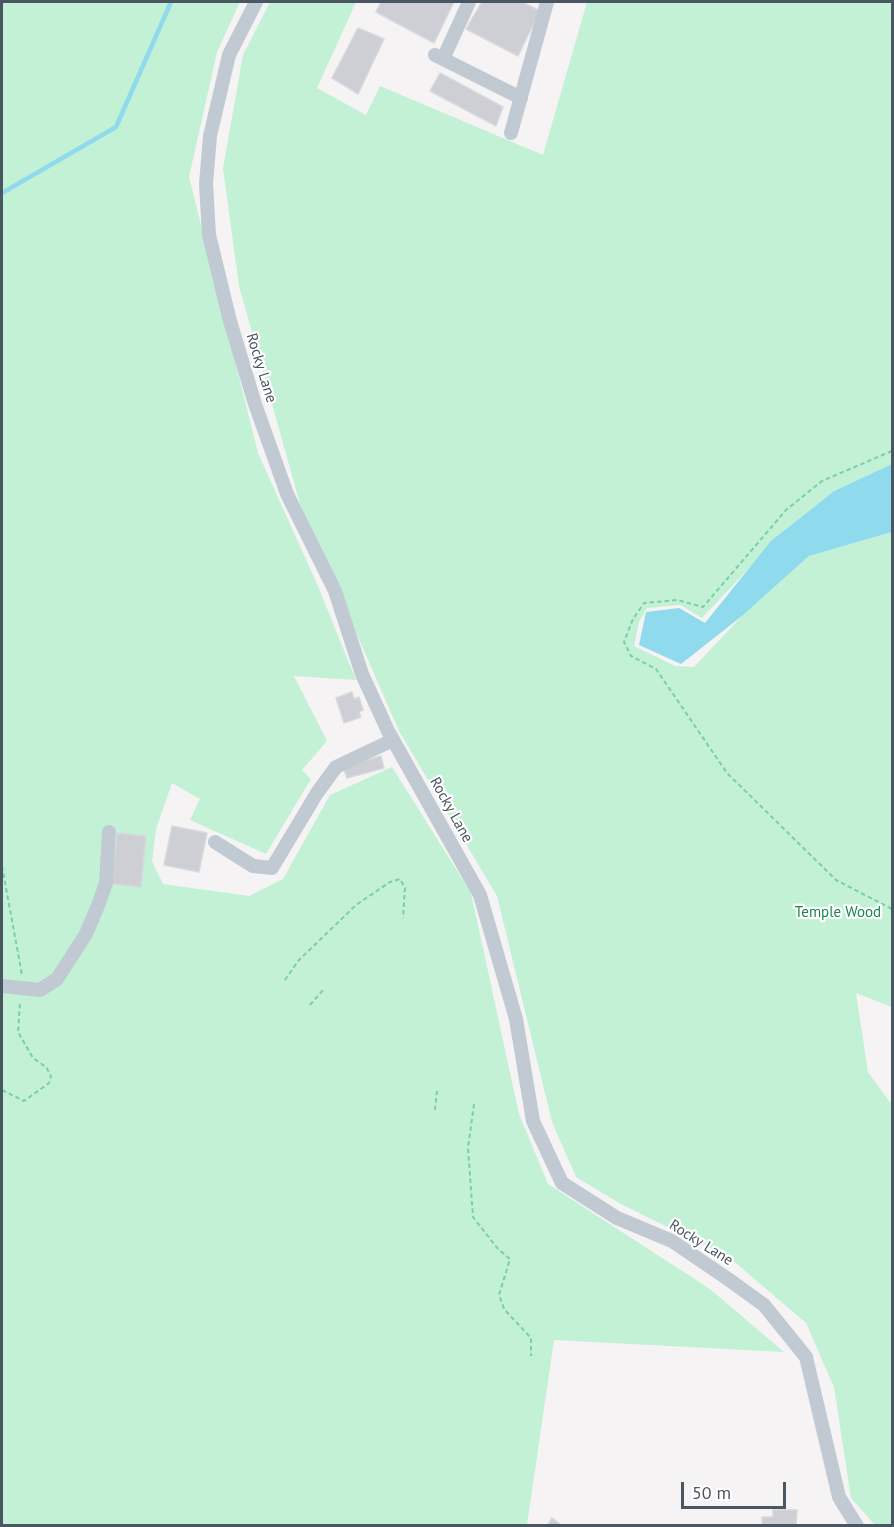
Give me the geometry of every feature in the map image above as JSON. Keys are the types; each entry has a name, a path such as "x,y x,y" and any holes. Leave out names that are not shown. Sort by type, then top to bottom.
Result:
{"street":[{"name":"Rocky Lane","path":"255,2 229,55 210,136 206,184 209,235 251,393 287,494 334,591 362,674 393,740 480,895 516,1019 534,1121 562,1183 617,1218 672,1241 764,1305 806,1357 839,1497 857,1526"},
{"path":"469,2 439,57 521,98"},
{"path":"511,133 547,2"},
{"path":"215,842 253,866 272,868 317,793 336,767 393,740"},
{"path":"2,986 40,990 57,979 86,934 106,883 109,832"}],"path":[{"path":"892,451 822,481 786,510 703,607 677,600 644,603 633,619 624,642 631,657 656,669 727,773 836,880 892,909"},
{"path":"285,980 298,961 356,905 390,882 400,879 405,888 403,918"},
{"path":"310,1005 324,989"},
{"path":"435,1110 437,1091"},
{"path":"474,1104 468,1148 473,1217 498,1249 510,1259 499,1295 504,1308 531,1338 531,1356"}],"green space":[{"path":"2,2 240,2 217,52 189,177 258,453 317,584 356,680 294,676 327,741 302,770 311,779 266,854 190,820 200,799 172,783 156,829 152,861 163,884 249,896 283,879 330,795 392,767 471,893 519,1114 548,1184 710,1289 784,1352 554,1340 527,1525 2,1526"},
{"name":"Temple Wood","path":"270,2 356,2 317,88 366,115 380,86 543,155 587,2 892,2 892,464 834,491 786,529 702,618 680,605 647,608 639,622 634,646 675,666 694,667 742,616 809,556 892,532 892,1007 856,993 868,1072 892,1105 892,1525 875,1525 851,1498 834,1387 806,1323 730,1258 619,1203 576,1177 552,1122 497,896 399,731 300,504 239,286 223,168 243,55"}],"water":[{"path":"892,464 892,532 809,556 742,616 681,664 639,645 646,612 679,608 705,623 771,541 834,491"}],"building":[{"path":"381,2 454,2 434,43 376,12"},
{"path":"482,2 522,2 540,11 518,56 466,29"},
{"path":"358,28 384,39 358,94 332,78"},
{"path":"440,73 503,107 496,126 430,91"},
{"path":"352,692 354,699 359,697 363,710 359,712 361,717 344,723 336,698"},
{"path":"381,756 384,768 347,778 343,767"},
{"path":"172,826 207,833 199,872 164,865"},
{"path":"117,833 146,836 141,887 112,884"},
{"path":"773,1510 797,1510 796,1526 762,1526 762,1517 773,1517"},
{"path":"552,1518 563,1526 547,1526"}],"waterway":[{"path":"2,193 116,127 171,2"}]}
